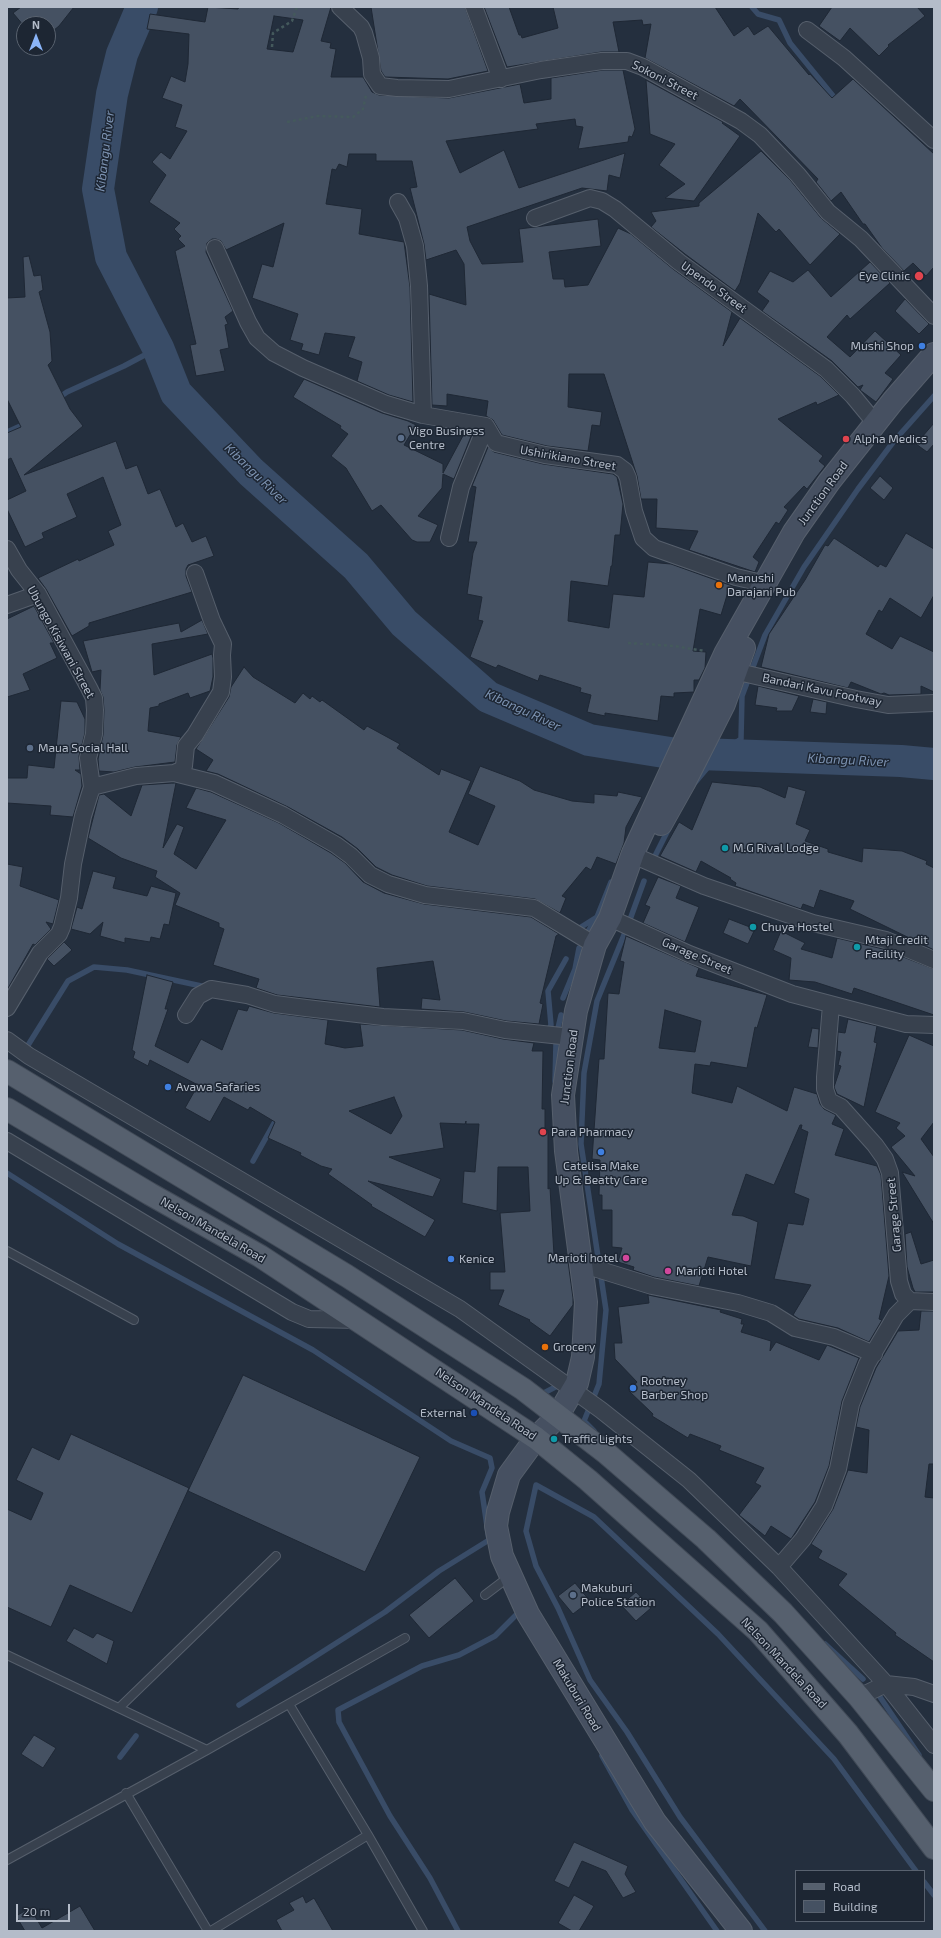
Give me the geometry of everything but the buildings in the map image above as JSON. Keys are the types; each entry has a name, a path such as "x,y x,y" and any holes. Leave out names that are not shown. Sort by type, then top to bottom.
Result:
{"main road":[{"name":"Junction Road","path":"622,881 642,859 676,780 715,700 730,663 752,626 754,604 794,532 829,482 878,422 893,401 934,354"},
{"name":"Junction Road","path":"536,1438 557,1417 574,1390 583,1357 586,1302 566,1151 563,1102 571,1037 595,945 610,918 633,853 676,780"},
{"path":"7,1071 347,1276 523,1389 557,1417 605,1452 706,1539 783,1613 859,1697 934,1790"},
{"name":"Nelson Mandela Road","path":"7,1109 150,1194 254,1252 360,1320 536,1438 588,1480 758,1632 848,1734 934,1848"},
{"name":"Makuburi Road","path":"536,1438 509,1475 498,1512 496,1526 502,1556 528,1614 655,1822 741,1931"}],"street":[{"path":"340,7 361,26 371,58 372,74 380,86"},
{"path":"474,7 501,79"},
{"path":"807,30 844,58 934,140"},
{"name":"Sokoni Street","path":"380,86 397,88 449,89 541,70 602,60 627,61 643,67 741,121 760,135 798,176 828,212 861,239 934,316"},
{"name":"Upendo Street","path":"535,218 590,198 602,201 615,209 679,262 826,368 853,396 872,419 878,422"},
{"path":"398,202 407,218 415,246 419,286 423,415"},
{"path":"215,248 248,322 257,338 274,353 302,368 386,404 423,415 486,426 461,487 449,538"},
{"name":"Ushirikiano Street","path":"486,426 496,443 545,455 593,461 621,467 628,478 634,511 643,538 654,548 736,577 766,584"},
{"name":"Ubungo Kisiwani Street","path":"7,549 19,570 38,594 94,698 94,734 88,758 92,787 83,816 73,864 69,898 62,927 59,934 40,953 7,1008"},
{"path":"174,773 181,770 184,766 186,746 195,735 221,692 223,677 223,644 212,621 195,573"},
{"path":"7,605 38,594"},
{"name":"Bandari Kavu Footway","path":"730,663 869,702 888,704 934,703"},
{"path":"92,787 136,776 174,773 214,782 283,815 336,845 351,856 370,875 388,884 425,895 534,908 595,945"},
{"path":"642,859 704,886 813,923 886,940 934,960"},
{"name":"Garage Street","path":"610,918 696,956 792,994 906,1024 934,1026"},
{"path":"186,1015 198,996 211,989 247,995 275,1004 383,1017 463,1021 505,1030 571,1037"},
{"name":"Garage Street","path":"831,1005 825,1089 829,1101 840,1107 875,1145 885,1159 890,1173 900,1281 903,1294 910,1301"},
{"path":"7,1040 29,1056 460,1309 574,1390 689,1480 779,1567 886,1684 934,1745"},
{"path":"7,1141 292,1312 309,1319 360,1320"},
{"path":"581,1264 652,1286 738,1303 771,1313 795,1328 834,1337 874,1354"},
{"path":"779,1567 803,1538 824,1506 838,1469 851,1404 867,1364 896,1315 910,1301 934,1302"},
{"path":"859,1697 886,1684 914,1687 934,1694"}],"lane":[{"path":"7,1251 134,1320"},
{"path":"118,1708 276,1556"},
{"path":"485,1594 511,1576"},
{"path":"7,1860 126,1793 207,1750 405,1638"},
{"path":"7,1655 207,1750"},
{"path":"288,1704 368,1835 423,1931"},
{"path":"126,1793 209,1931 368,1835"}],"path":[{"path":"272,46 273,33 292,21 297,7"},
{"path":"287,122 318,116 353,117 363,109 366,95 380,86"},
{"path":"628,642 674,646 730,663"}],"waterway":[{"name":"Kibangu River","path":"142,7 122,54 112,94 98,189 111,257 158,348 176,393 251,472 356,566 404,623 488,697 589,740 670,753 901,761 934,764"},
{"path":"752,7 758,14 779,20 790,43 838,102"},
{"path":"57,399 67,392 124,366 158,348"},
{"path":"693,785 719,754 741,739 742,696 765,635 804,567 858,489 894,441 934,396"},
{"path":"7,432 27,423"},
{"path":"654,858 669,828"},
{"path":"594,1431 584,1421 599,1384 606,1310 581,1144 584,1073 597,1001 644,881"},
{"path":"578,929 597,917 611,882"},
{"path":"585,936 596,919"},
{"path":"563,998 575,969 579,948"},
{"path":"547,1033 551,1025 548,991 566,959"},
{"path":"25,1050 68,981 94,967 127,970 206,987"},
{"path":"558,1028 561,1015"},
{"path":"555,1081 556,1043"},
{"path":"253,1161 278,1116"},
{"path":"7,1173 118,1244 313,1350 451,1441 490,1458 492,1468 482,1492 489,1540 439,1571 385,1612 239,1705"},
{"path":"540,1395 561,1384"},
{"path":"765,1931 680,1817 627,1732 590,1680 558,1608 536,1566 526,1531 536,1485 594,1517 718,1634 834,1759 915,1870"},
{"path":"458,1931 430,1878 390,1816 339,1722 338,1710 422,1666 459,1655 495,1636 518,1613"},
{"path":"825,1644 863,1679"},
{"path":"880,1697 919,1755"},
{"path":"120,1757 136,1736"},
{"path":"602,1756 632,1810 717,1931"},
{"path":"925,1883 934,1895"}],"place":[{"name":"Eye Clinic","path":"919,276"},
{"name":"Mushi Shop","path":"922,346"},
{"name":"Vigo Business Centre","path":"401,438"},
{"name":"Alpha Medics","path":"846,439"},
{"name":"Manushi Darajani Pub","path":"719,585"},
{"name":"Maua Social Hall","path":"30,748"},
{"name":"M.G Rival Lodge","path":"725,848"},
{"name":"Chuya Hostel","path":"753,927"},
{"name":"Mtaji Credit Facility","path":"857,947"},
{"name":"Avawa Safaries","path":"168,1087"},
{"name":"Para Pharmacy","path":"543,1132"},
{"name":"Catelisa Make Up & Beatty Care","path":"601,1152"},
{"name":"Marioti hotel","path":"626,1258"},
{"name":"Kenice","path":"451,1259"},
{"name":"Marioti Hotel","path":"668,1271"},
{"name":"Grocery","path":"545,1347"},
{"name":"Rootney Barber Shop","path":"633,1388"},
{"name":"External","path":"474,1413"},
{"name":"Traffic Lights","path":"554,1439"},
{"name":"Makuburi Police Station","path":"573,1595"}]}
